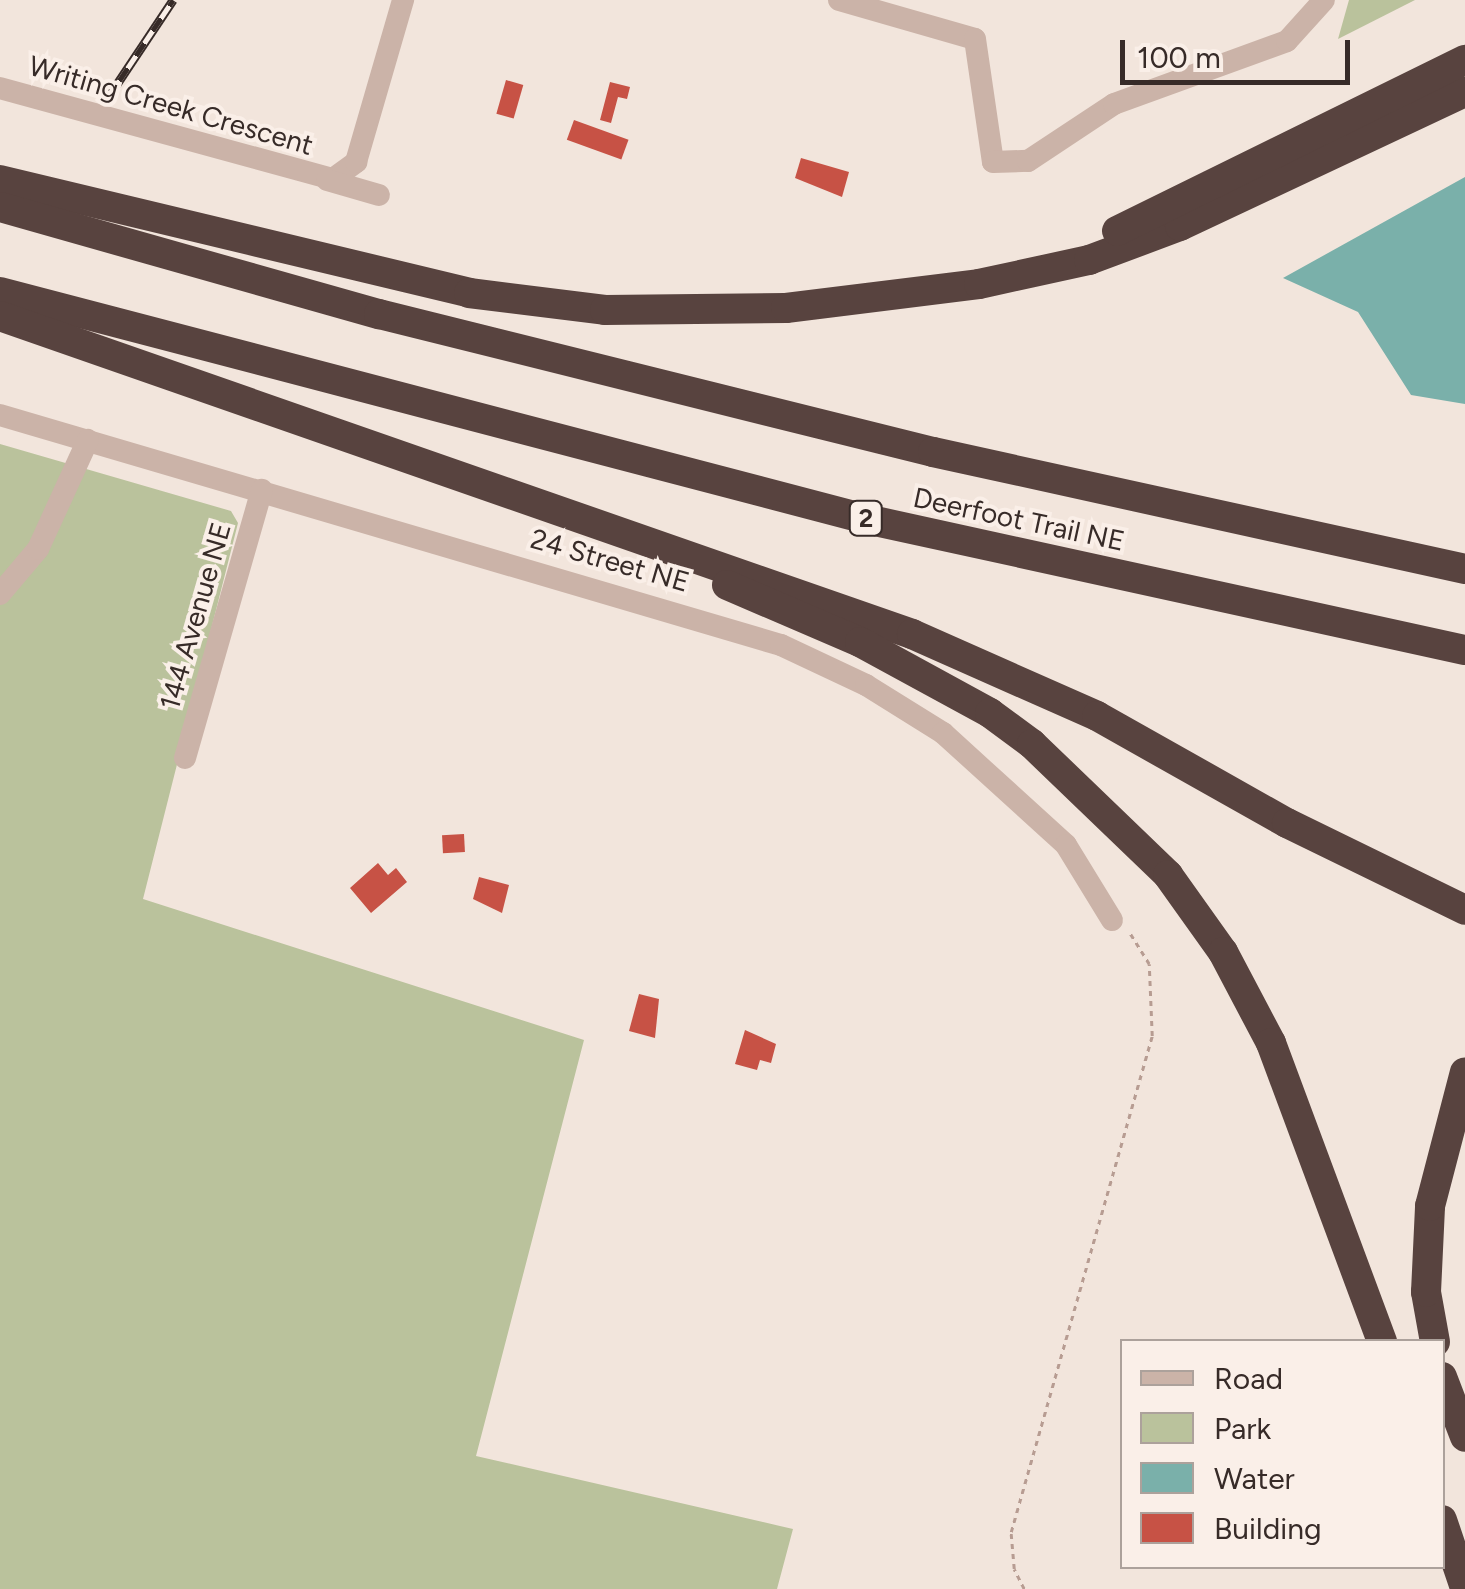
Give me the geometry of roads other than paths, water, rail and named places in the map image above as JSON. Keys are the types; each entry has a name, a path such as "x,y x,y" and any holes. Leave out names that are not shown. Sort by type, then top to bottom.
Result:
{"highway":[{"path":"979,284 1102,239 1465,60"},
{"path":"0,180 421,284 605,310 786,308 979,284 1089,260 1180,226 1465,92"},
{"name":"Deerfoot Trail NE","path":"0,207 294,290 933,452 1465,570"},
{"name":"Deerfoot Trail NE","path":"0,292 272,367 866,518 1465,650"},
{"path":"0,316 507,495 759,576 970,659 1097,716 1287,823 1465,910"},
{"path":"507,495 843,634 925,677 1032,744 1131,835 1223,952 1271,1043 1381,1339"},
{"path":"1435,1339 1426,1292 1430,1206 1465,1072"},
{"path":"1445,1385 1465,1437"},
{"path":"1445,1529 1465,1588"}],"street":[{"path":"322,178 342,176 356,162 403,0"},
{"path":"839,0 975,39 993,162 1028,161 1114,104 1288,41 1324,0"},
{"name":"Writing Creek Crescent","path":"0,88 378,195"},
{"name":"24 Street NE","path":"0,415 682,612 782,645 866,685 944,733 1066,845 1112,920"},
{"path":"0,594 38,549 88,440"},
{"name":"144 Avenue NE","path":"185,758 262,490"}],"water":[{"path":"1465,177 1465,404 1411,395 1358,312 1283,278"}],"railway":[{"path":"111,93 173,0"}]}
